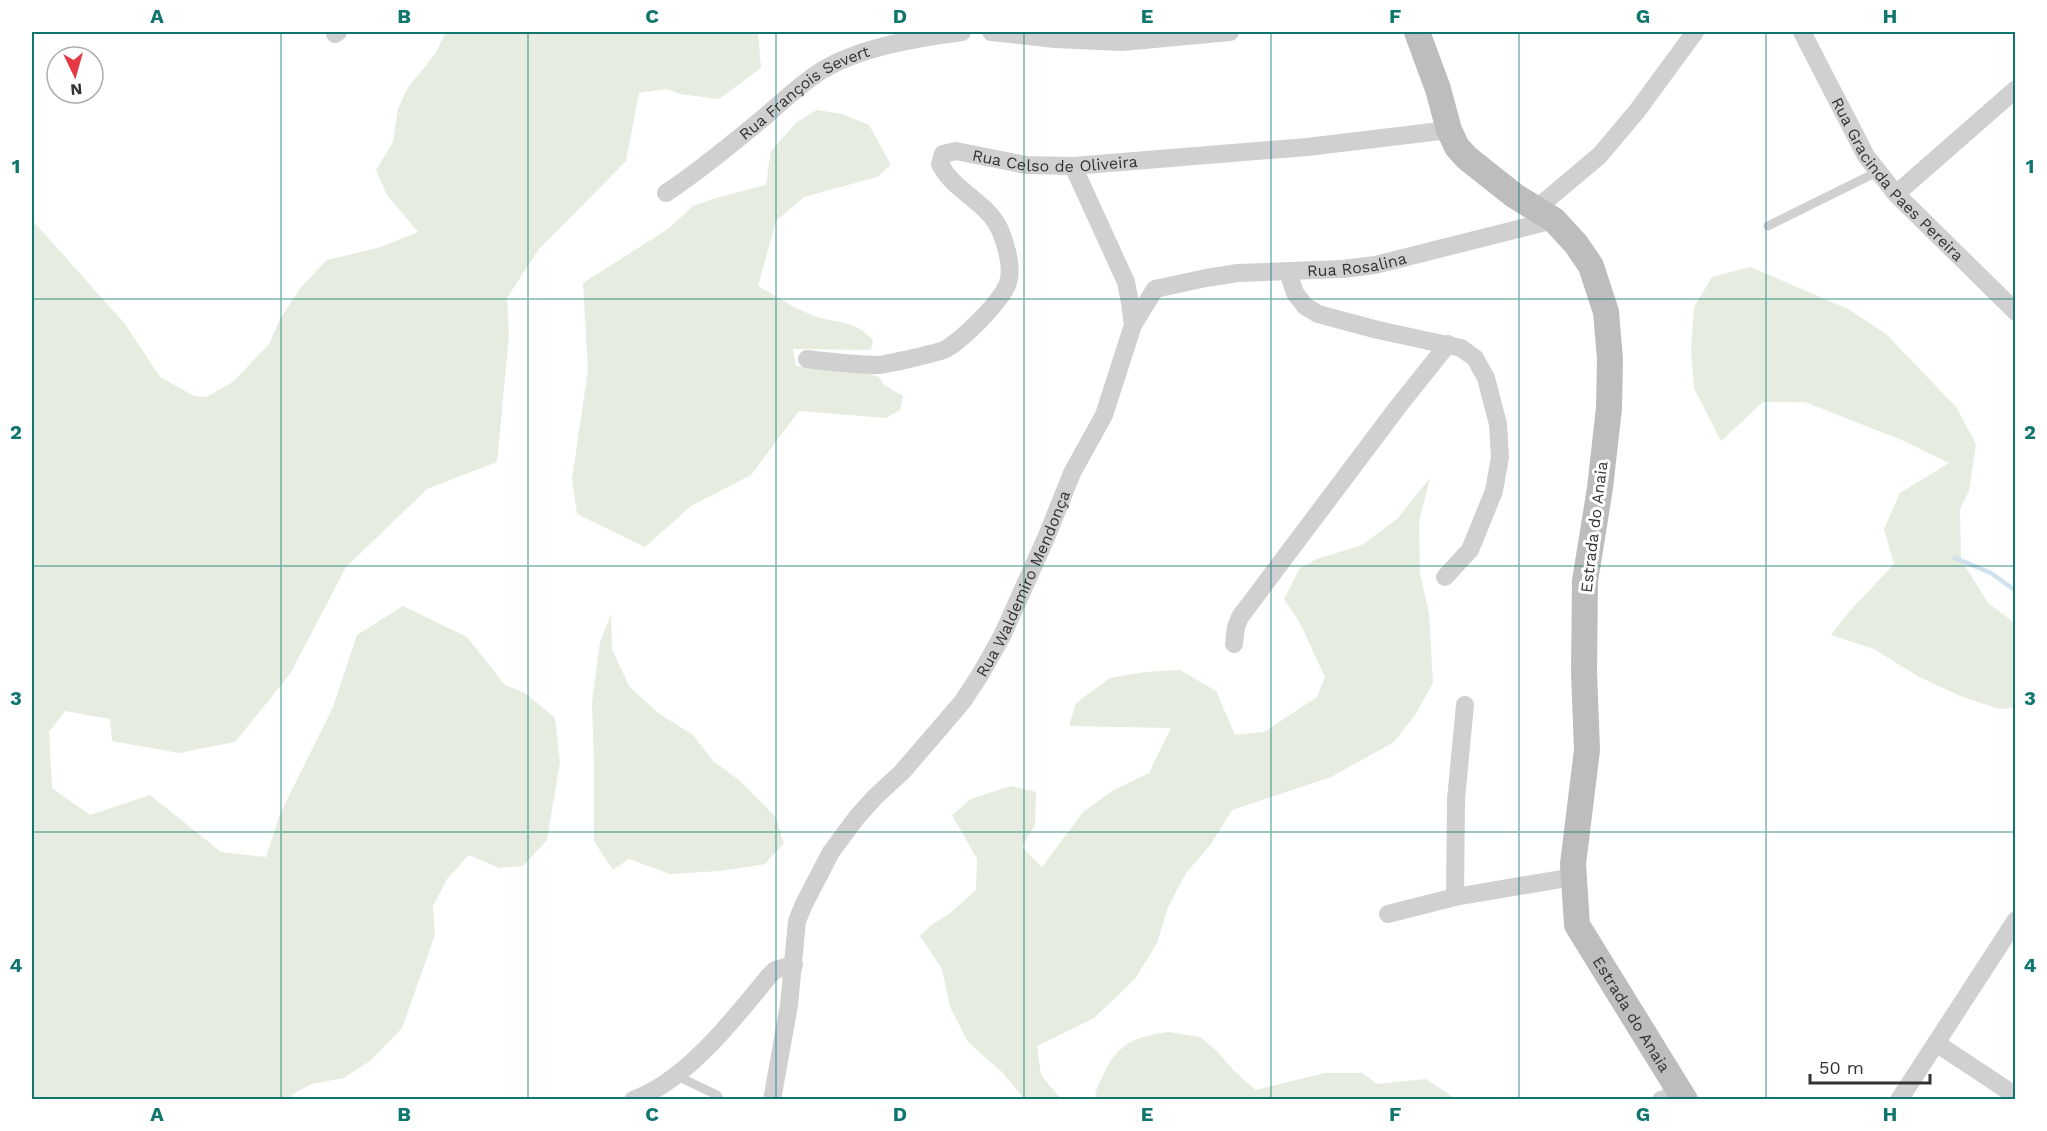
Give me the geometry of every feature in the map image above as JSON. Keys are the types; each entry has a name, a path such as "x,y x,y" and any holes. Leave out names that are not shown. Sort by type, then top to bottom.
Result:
{"street":[{"name":"Rua François Severt","path":"666,193 712,161 803,83 822,70 844,59 904,42 962,32"},
{"path":"991,32 1055,39 1122,42 1230,32"},
{"name":"Estrada do Anaia","path":"1418,32 1438,89 1449,130 1458,147 1467,158 1515,196 1545,215 1576,244 1591,266 1606,312 1610,359 1609,408 1600,488 1585,581 1584,672 1587,750 1573,877 1577,925 1675,1097"},
{"path":"1545,215 1637,111 1695,32"},
{"name":"Rua Gracinda Paes Pereira","path":"1802,32 1866,156 1877,172 1896,194 2016,312"},
{"path":"1896,194 2016,89"},
{"name":"Rua Celso de Oliveira","path":"807,359 881,365 945,349 974,326 998,301 1008,283 1010,267 1000,230 989,212 948,177 940,164 943,154 956,151 1026,165 1073,166 1306,147 1449,130"},
{"name":"Rua Waldemiro Mendonça","path":"772,1100 794,965 798,921 804,904 831,852 857,817 902,772 963,701 1002,636 1072,473 1104,416 1132,325 1126,282 1073,166"},
{"name":"Rua Rosalina","path":"1126,282 1145,290 1238,273 1343,269 1375,265 1414,257 1545,215"},
{"path":"1288,272 1294,293 1305,306 1318,314 1461,348 1475,358 1486,378 1498,424 1500,458 1494,491 1470,550 1445,577"},
{"path":"1132,325 1155,289"},
{"path":"1234,644 1240,617 1448,344"},
{"path":"1455,897 1456,799 1465,705"},
{"path":"1388,914 1455,897 1573,877"},
{"path":"1899,1100 2016,920"},
{"path":"633,1100 649,1094 676,1076 714,1039 775,970 794,965"},
{"path":"1936,1043 2016,1096"}],"lane":[{"path":"1768,226 1877,172"},
{"path":"676,1076 717,1095 720,1100"}],"shaded area":[{"path":"446,32 758,32 761,68 719,99 680,94 667,89 639,93 626,161 538,250 507,298 509,335 497,462 427,489 346,567 290,674 235,742 179,753 112,741 110,719 65,711 49,732 52,788 90,815 150,795 221,852 266,857 280,814 333,707 357,635 403,606 467,637 505,685 525,693 555,718 560,762 547,840 523,866 499,868 469,855 447,879 433,906 435,935 402,1028 370,1061 344,1078 311,1084 288,1099 32,1099 32,220 125,324 160,377 194,396 206,397 233,382 269,344 280,319 301,287 327,260 381,247 418,232 387,195 376,170 393,142 398,109 407,89 435,54"},
{"path":"817,110 842,114 869,125 891,165 877,177 804,197 776,221 758,286 810,315 860,329 873,340 871,350 793,349 796,366 863,371 879,377 884,385 903,396 900,410 886,418 799,411 751,475 691,506 645,547 577,514 572,479 588,370 583,283 668,229 693,206 766,185 771,151 797,122"},
{"path":"1750,267 1848,309 1886,334 1956,407 1976,444 1969,491 1960,509 1961,560 1989,604 2015,623 2015,708 2000,709 1963,697 1919,677 1874,649 1831,635 1848,613 1894,564 1884,529 1900,493 1949,463 1904,441 1805,402 1763,402 1721,441 1694,388 1691,351 1694,307 1712,277"},
{"path":"1430,478 1419,522 1420,574 1429,613 1433,683 1415,715 1394,742 1331,777 1232,810 1211,844 1186,873 1168,907 1157,943 1135,979 1094,1018 1037,1046 1041,1075 1061,1099 1024,1099 1002,1072 968,1042 950,1007 942,969 920,936 976,890 977,859 952,815 971,799 1011,786 1036,792 1035,825 1022,847 1042,867 1083,812 1112,791 1149,773 1171,728 1069,726 1076,703 1110,678 1145,672 1180,670 1216,691 1235,735 1264,732 1317,697 1325,677 1300,623 1284,599 1300,568 1317,559 1362,545 1397,519"},
{"path":"611,614 612,649 629,686 658,713 693,735 713,761 739,780 775,816 784,843 765,864 720,871 670,874 629,859 613,870 594,841 592,703 600,642"},
{"path":"1169,1032 1200,1037 1256,1090 1325,1073 1362,1073 1377,1084 1426,1079 1456,1099 1099,1099 1095,1094 1101,1079 1121,1049 1140,1038"}],"waterway":[{"path":"1955,558 1991,573 2016,591"}]}
